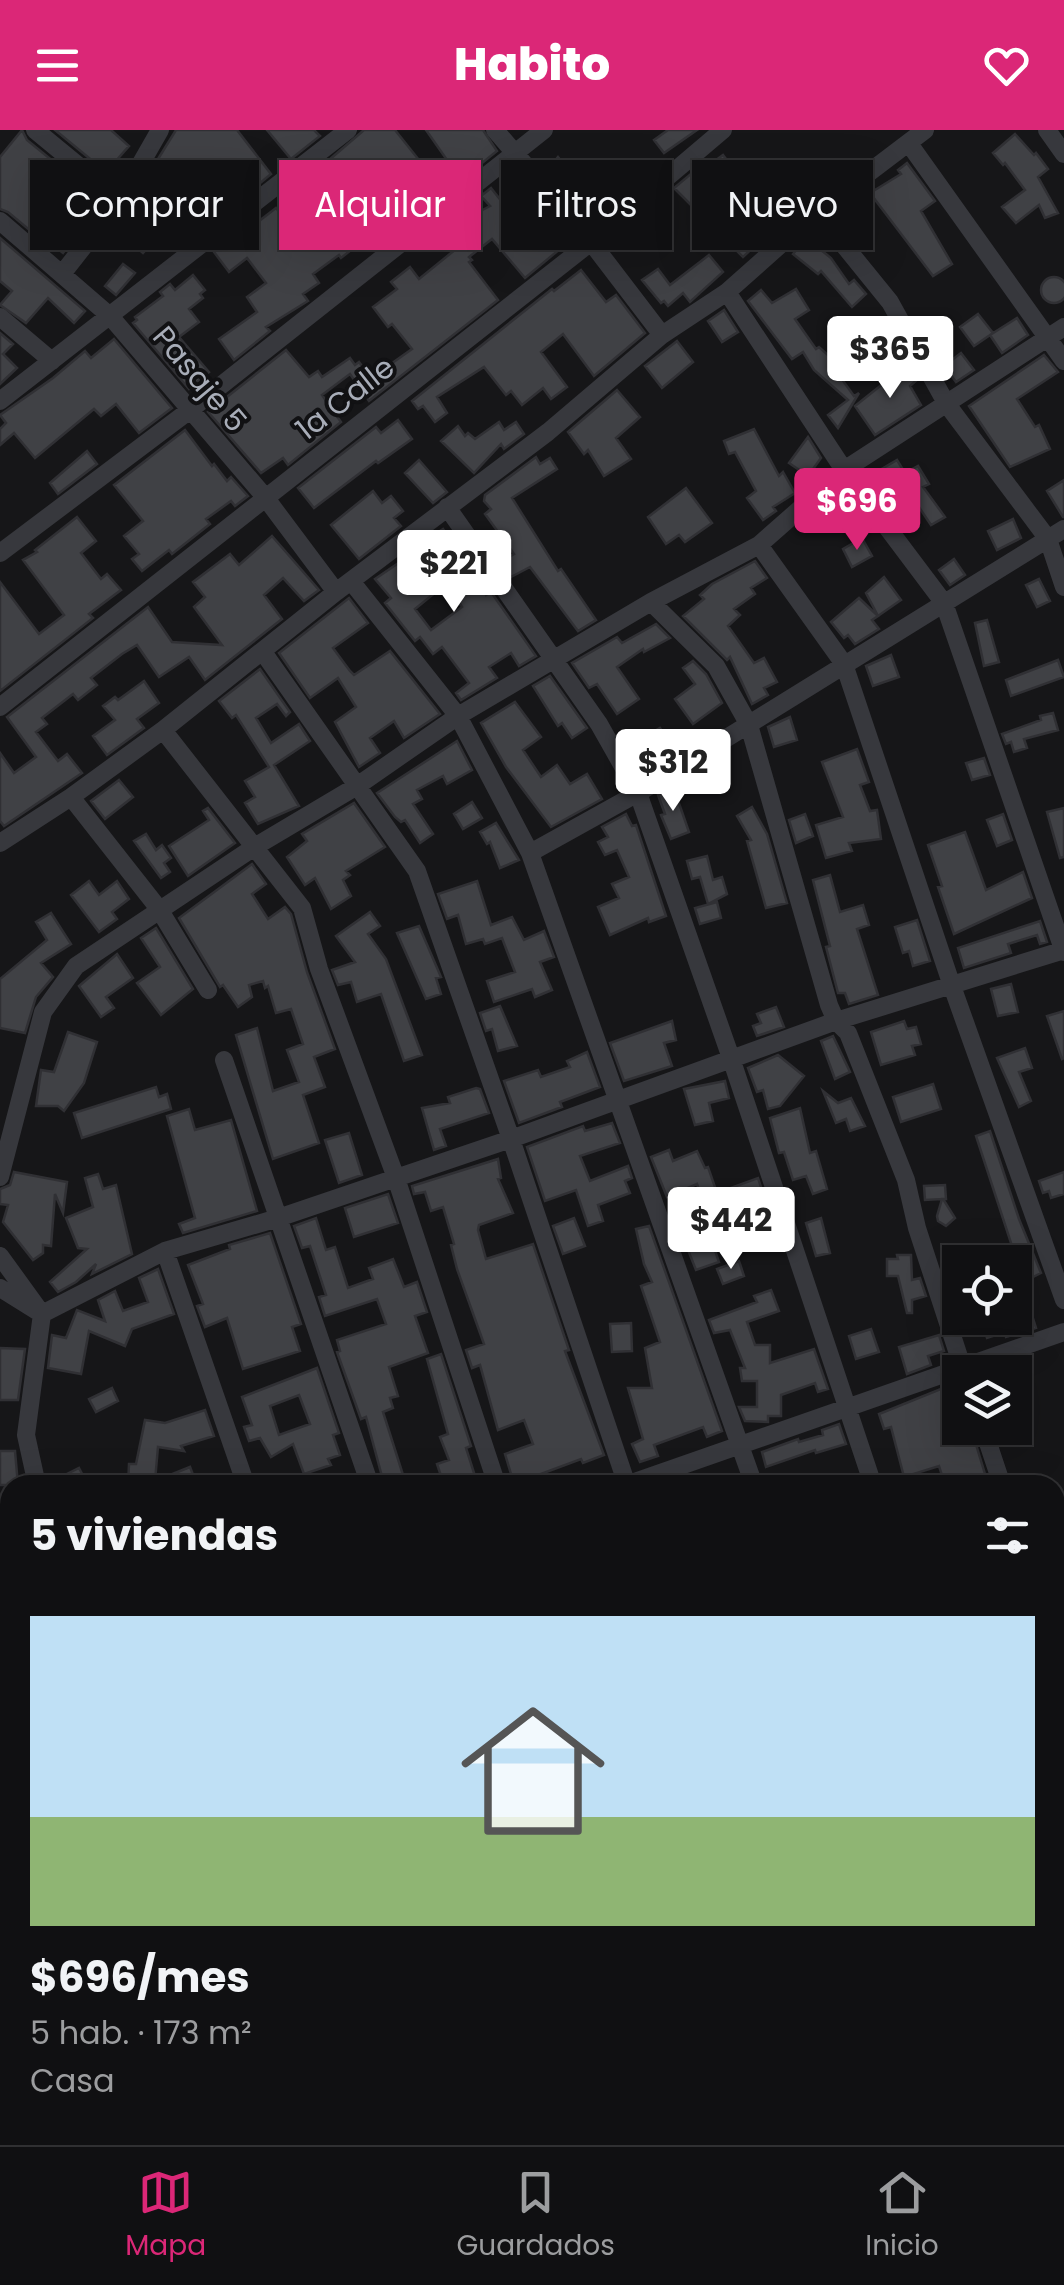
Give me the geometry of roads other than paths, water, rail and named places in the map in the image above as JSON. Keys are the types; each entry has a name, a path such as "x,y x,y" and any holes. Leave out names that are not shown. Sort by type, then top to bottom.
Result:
{"street":[{"path":"36,130 72,160"},
{"path":"0,400 348,130"},
{"path":"495,130 519,160"},
{"path":"0,553 190,410 544,130"},
{"name":"1a Calle","path":"672,173 723,130"},
{"path":"873,171 925,130"},
{"path":"1048,130 1064,154"},
{"path":"141,160 157,131"},
{"path":"910,144 1064,361"},
{"name":"Pasaje 5","path":"0,221 110,316 458,716 530,853 751,1475"},
{"path":"62,274 81,250"},
{"name":"1a Calle","path":"0,708 581,250"},
{"path":"597,250 662,334"},
{"path":"0,843 71,798 163,730 446,507 548,432 662,334 727,292 775,250"},
{"path":"848,250 890,302 946,403 1056,534 1064,587"},
{"path":"42,1314 165,1251 278,1218 511,1139 836,1021 1064,951 944,603 844,470 727,292"},
{"path":"0,317 52,361"},
{"path":"0,1176 43,1012 76,966 256,846 357,786 458,716 555,662 650,602 759,544 844,470 1064,327"},
{"path":"446,507 599,724 638,793 870,1475"},
{"path":"530,853 638,793 1056,534"},
{"path":"759,544 844,664 952,986 1064,1300"},
{"path":"650,602 716,666 749,725 836,1021 848,1033 906,1180 959,1355"},
{"path":"262,652 416,871 425,890 623,1475"},
{"path":"163,730 302,908 319,968 396,1178 494,1475"},
{"path":"71,798 158,910 208,990"},
{"path":"224,1060 367,1475"},
{"path":"165,1251 243,1475"},
{"path":"0,1256 42,1314 26,1435 35,1475"},
{"path":"0,1288 42,1314"},
{"path":"1001,1355 1064,1332"},
{"path":"654,1475 942,1376"},
{"path":"989,1445 999,1475"}]}
